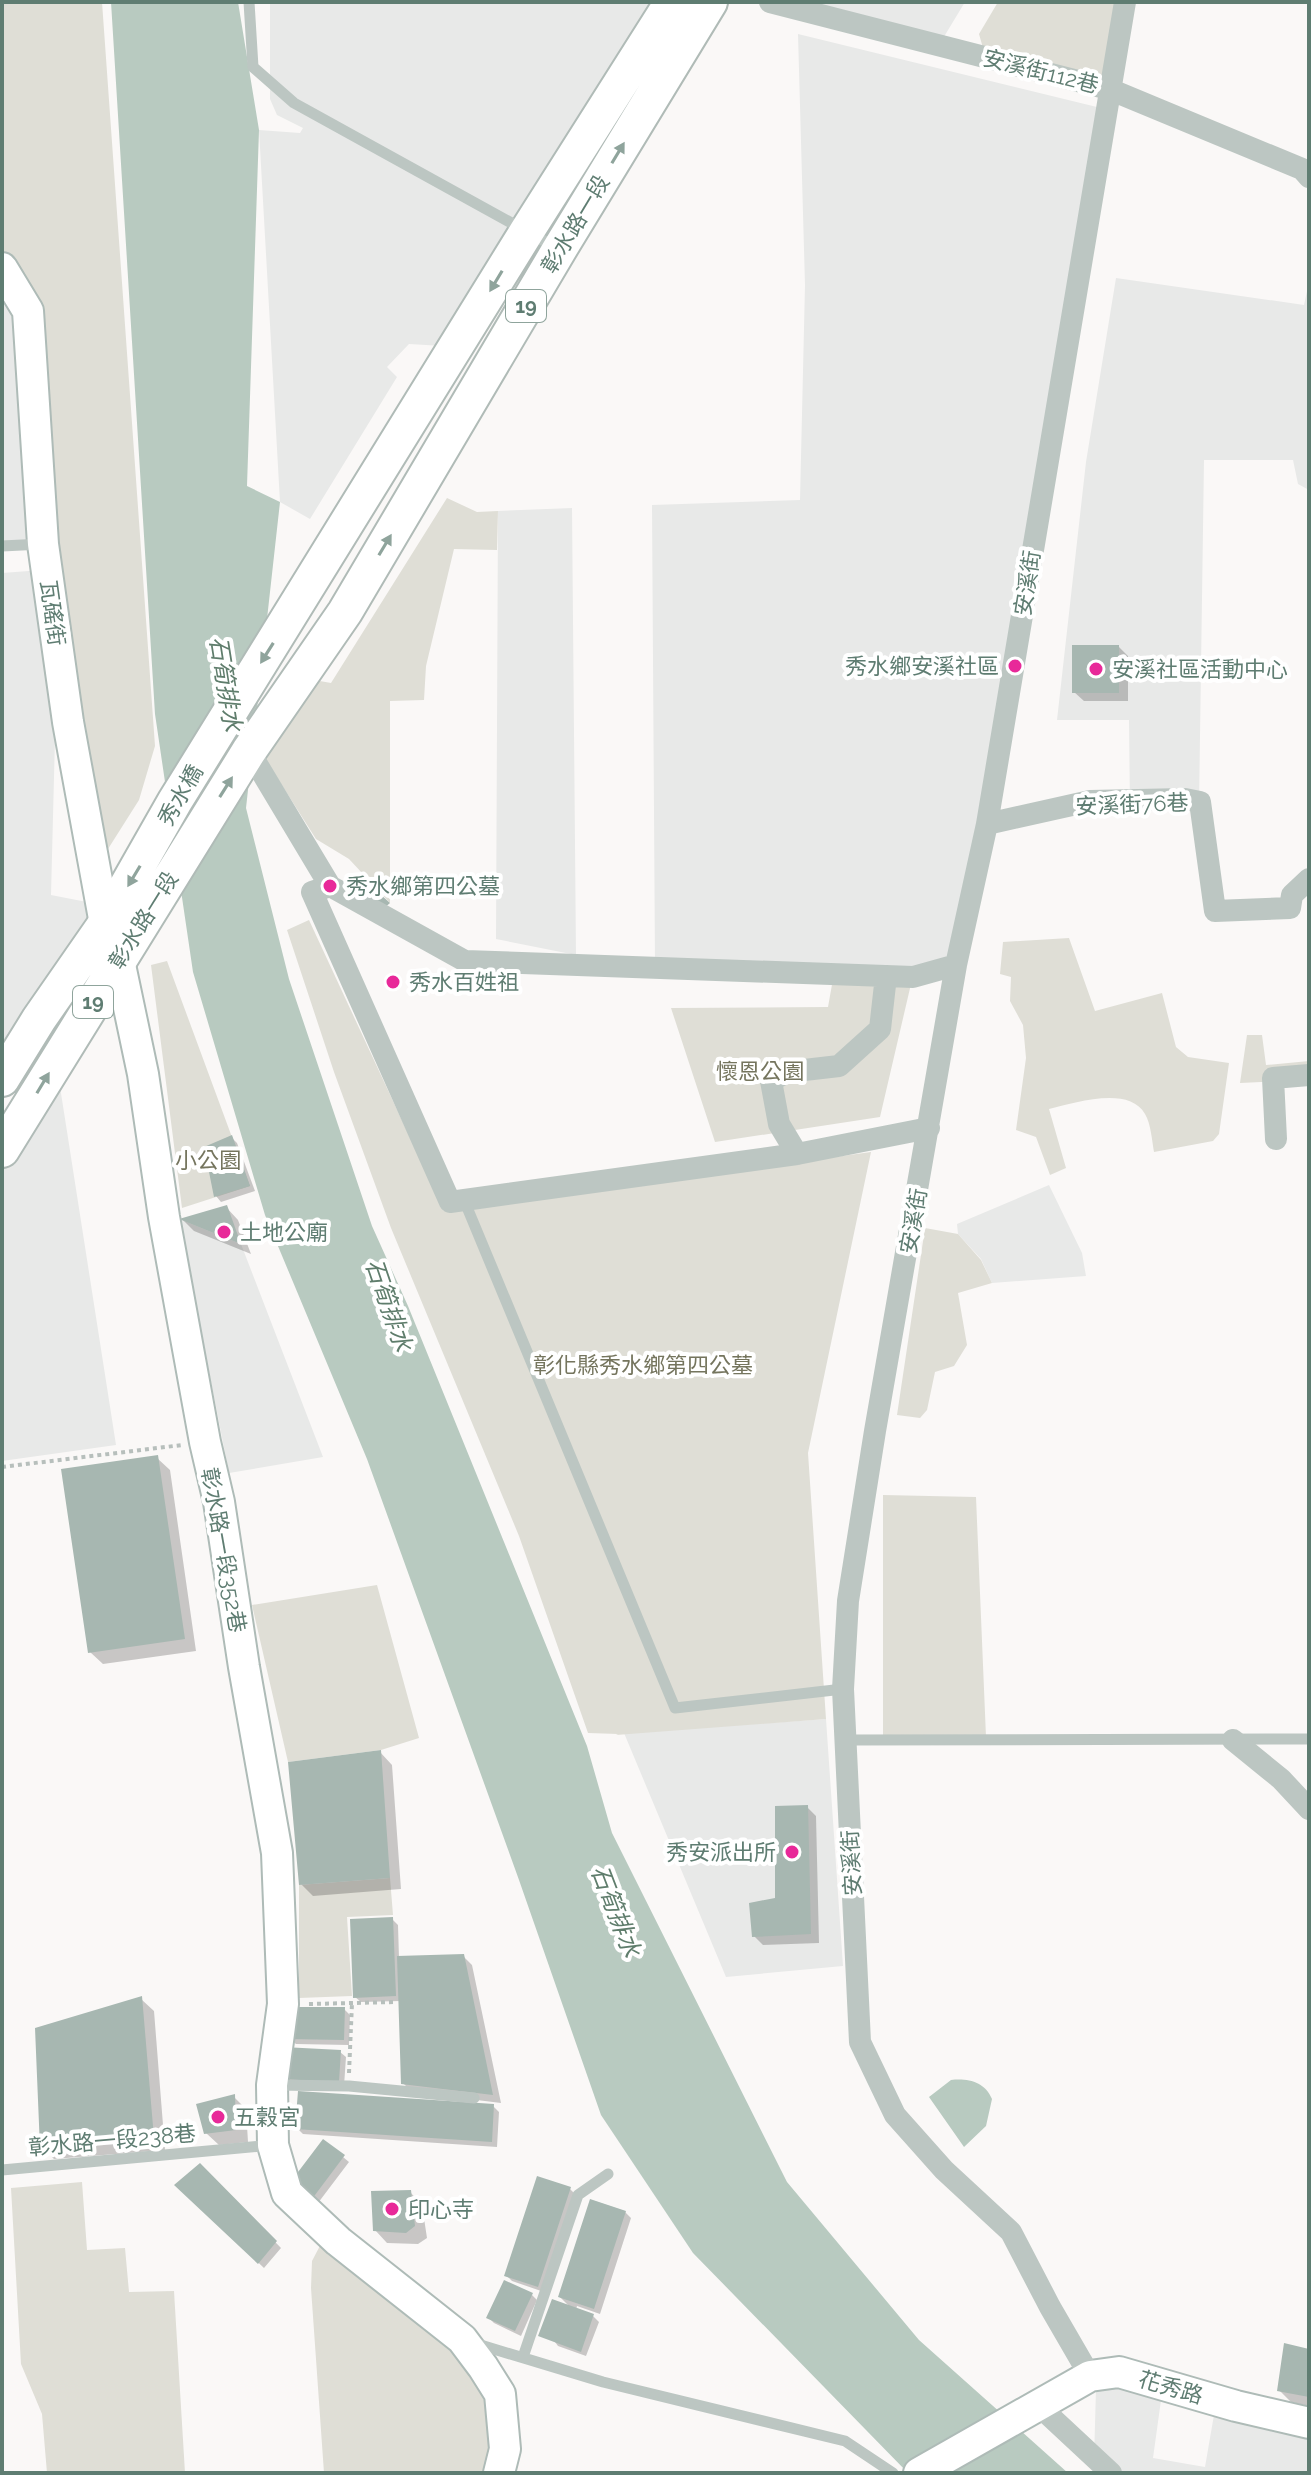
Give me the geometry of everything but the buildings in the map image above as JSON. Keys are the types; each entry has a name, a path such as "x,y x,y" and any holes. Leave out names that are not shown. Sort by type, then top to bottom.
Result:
{"main road":[{"name":"彰水路一段","path":"309,587 527,231 672,2"},
{"name":"彰水路一段","path":"345,612 710,2"},
{"name":"秀水橋","path":"105,924 175,801 309,587"},
{"name":"秀水橋","path":"184,853 249,751 345,612"},
{"name":"彰水路一段","path":"2,1150 184,853"},
{"name":"彰水路一段","path":"2,1079 105,924"}],"street":[{"name":"安溪街112巷","path":"770,2 1109,89 1307,168"},
{"name":"安溪街","path":"1090,2376 1011,2232 944,2170 895,2115 860,2042 843,1689 848,1601 875,1431 956,965 987,824 1125,2"},
{"name":"瓦磘街","path":"2,268 28,311 43,544 68,722 105,924 119,960"},
{"path":"249,751 330,886 465,961 913,977 956,965"},
{"name":"安溪街76巷","path":"987,824 1090,801 1185,799 1200,802 1215,911 1290,908 1292,895 1309,879"},
{"path":"330,886 312,892 450,1202 797,1154 929,1128"},
{"name":"彰水路一段352巷","path":"119,960 143,1074 164,1217 219,1502 277,1853 283,2004 272,2085 273,2145 287,2193 338,2241 462,2339 500,2394 505,2449 499,2473"},
{"path":"797,1154 779,1124 771,1081 787,1072 839,1066 880,1029 886,976"},
{"path":"1276,1139 1273,1078 1309,1075"},
{"path":"1233,1740 1281,1779 1309,1809"},
{"name":"花秀路","path":"919,2473 1090,2376 1119,2372 1236,2406 1309,2423"},
{"path":"1039,2406 1111,2473"}],"lane":[{"path":"249,2 253,67 294,103 559,250"},
{"path":"2,546 43,544"},
{"path":"464,1200 675,1708 843,1689"},
{"path":"844,1740 1309,1739"},
{"path":"272,2085 349,2086 474,2098"},
{"name":"彰水路一段238巷","path":"2,2170 273,2145"},
{"path":"523,2357 578,2195 608,2174"},
{"path":"462,2339 603,2382 845,2441 893,2473"}],"path":[{"path":"2,1467 205,1442"},
{"path":"283,2004 396,2002"},
{"path":"349,2086 352,2003"}],"shaded area":[{"path":"270,2 666,2 443,346 409,344 387,367 397,377 310,519 280,502 259,130 300,133 303,128 277,115 270,99"},
{"path":"784,2 965,2 939,45"},
{"path":"798,34 1101,108 962,969 655,966 652,505 800,500 805,285"},
{"path":"2,277 16,293 43,545 2,549"},
{"path":"1116,278 1304,305 1309,282 1309,490 1298,484 1293,460 1204,460 1199,806 1130,809 1129,720 1057,720 1086,462"},
{"path":"572,508 576,955 496,939 498,511"},
{"path":"42,570 55,738 51,895 97,904 2,1061 2,573"},
{"path":"58,1074 116,1445 2,1461 2,1161"},
{"path":"1049,1185 1082,1253 1086,1276 992,1283 981,1259 958,1234 957,1224"},
{"path":"179,1219 241,1244 323,1457 229,1473"},
{"name":"秀安派出所","path":"826,1719 843,1966 726,1977 624,1733"},
{"path":"1121,2383 1162,2393 1153,2458 1205,2467 1215,2409 1309,2439 1309,2473 1120,2473 1094,2460 1096,2389"}],"green space":[{"path":"2,2 102,2 155,746 139,800 89,879 40,318 2,251"},
{"path":"998,2 1122,2 1110,70 1098,78 985,55 979,34"},
{"path":"447,498 477,512 498,511 497,550 454,549 426,666 424,700 390,701 390,903 349,859 316,839 259,749 303,678 331,683"},
{"name":"彰化縣秀水鄉第四公墓","path":"309,920 444,1211 871,1152 808,1453 826,1719 616,1735 588,1733 519,1536 391,1228 334,1072 287,930"},
{"path":"1069,938 1095,1011 1162,993 1176,1047 1188,1057 1229,1063 1219,1134 1213,1141 1154,1152 1149,1123 1137,1105 1114,1098 1072,1103 1049,1109 1066,1168 1050,1175 1036,1137 1016,1130 1026,1058 1023,1025 1010,1001 1011,977 1000,974 1003,942"},
{"name":"小公園","path":"167,961 250,1186 182,1208 151,965"},
{"name":"懷恩公園","path":"833,979 911,984 880,1117 715,1142 671,1008 828,1007"},
{"path":"1247,1035 1262,1035 1266,1065 1309,1061 1309,1080 1240,1083"},
{"path":"925,1228 958,1234 981,1260 992,1283 958,1293 967,1345 954,1366 935,1372 927,1410 920,1418 897,1415"},
{"path":"883,1495 976,1497 986,1737 883,1737"},
{"path":"377,1585 419,1738 381,1750 288,1762 252,1605"},
{"path":"390,1878 393,1915 347,1917 352,1996 299,1998 299,1885"},
{"path":"82,2182 87,2250 125,2248 129,2292 174,2291 185,2473 47,2473 42,2414 21,2364 11,2188"},
{"path":"323,2240 455,2344 486,2384 496,2473 324,2473 311,2288 312,2261"}],"water":[{"name":"石筍排水","path":"111,2 238,2 259,130 247,486 280,502 246,808 289,979 372,1226 408,1306 587,1746 612,1833 787,2182 919,2340 1068,2473 908,2473 693,2253 601,2115 367,1459 265,1215 193,972 155,714"},
{"path":"951,2080 975,2082 992,2099 986,2126 964,2147 929,2097"}],"place":[{"name":"秀水鄉安溪社區","path":"1015,666"},
{"name":"安溪社區活動中心","path":"1096,669"},
{"name":"秀水鄉第四公墓","path":"330,886"},
{"name":"秀水百姓祖","path":"393,982"},
{"name":"土地公廟","path":"224,1232"},
{"name":"秀安派出所","path":"792,1852"},
{"name":"五穀宮","path":"218,2117"},
{"name":"印心寺","path":"392,2209"}]}
